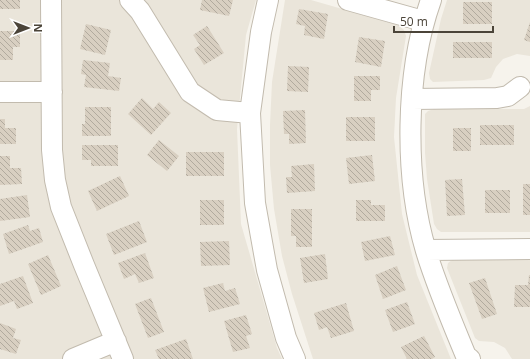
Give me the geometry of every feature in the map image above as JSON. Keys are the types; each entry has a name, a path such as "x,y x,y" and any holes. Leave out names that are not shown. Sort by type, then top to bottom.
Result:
{"street":[{"path":"51,0 52,150 55,180 62,207 119,350 73,359"},
{"path":"130,0 140,11 190,92 217,110 250,114"},
{"path":"268,0 261,32 250,114 255,203 267,270 286,338 295,359"},
{"path":"348,0 423,21"},
{"path":"431,0 423,21 412,99 410,137 412,177 426,250 435,280 466,356 470,359"},
{"path":"412,99 497,98 508,96 520,87"},
{"path":"0,92 52,92"},
{"path":"426,250 530,249"}],"shaded area":[{"path":"0,0 256,0 246,35 237,129 241,224 277,348 282,359 0,359"},
{"path":"285,0 311,0 398,25 404,30 406,36 396,98 394,137 402,214 417,275 451,359 313,359 292,294 282,256 274,209 270,165 272,82"},
{"path":"447,0 530,0 530,56 517,54 503,59 496,67 491,78 484,80 433,82 430,79 429,73 441,19"},
{"path":"530,106 530,232 441,232 434,224 427,179 425,114 434,109 524,109"},
{"path":"452,260 530,260 530,359 512,359 505,348 494,342 479,341 475,338 447,268 448,263"}],"building":[{"path":"0,0 20,0 20,9 0,9"},
{"path":"202,0 233,0 229,16 200,10"},
{"path":"463,2 492,2 492,24 463,24"},
{"path":"299,9 328,14 324,39 304,35 305,26 296,24"},
{"path":"530,22 530,42 524,40"},
{"path":"86,24 111,30 105,55 80,49"},
{"path":"207,26 224,53 204,65 194,49 200,45 193,35"},
{"path":"0,31 20,31 20,47 13,47 13,60 0,60"},
{"path":"359,37 385,41 381,67 355,62"},
{"path":"453,42 492,42 492,58 453,58"},
{"path":"83,60 110,63 108,76 121,78 119,91 84,87 86,75 81,74"},
{"path":"288,66 309,67 308,92 287,91"},
{"path":"354,76 380,76 380,90 371,90 371,101 354,101"},
{"path":"142,98 153,109 159,102 171,113 151,135 128,114"},
{"path":"85,107 111,107 111,136 82,136 82,124 85,124"},
{"path":"305,110 306,143 289,144 289,134 284,134 283,111"},
{"path":"346,117 375,117 375,141 346,141"},
{"path":"0,119 5,119 5,128 16,128 16,144 0,144"},
{"path":"480,125 514,125 514,145 480,145"},
{"path":"453,128 471,128 471,151 453,151"},
{"path":"159,140 179,156 167,171 147,155"},
{"path":"82,145 118,145 118,166 91,166 91,160 82,160"},
{"path":"186,152 224,152 224,176 186,176"},
{"path":"372,155 375,181 349,184 346,158"},
{"path":"0,156 10,156 10,168 21,168 22,184 0,185"},
{"path":"314,164 315,191 287,193 286,177 292,177 291,166"},
{"path":"120,176 129,196 97,211 88,191"},
{"path":"462,179 465,215 447,216 445,180"},
{"path":"523,184 530,184 530,215 523,215"},
{"path":"485,190 510,190 510,213 485,213"},
{"path":"27,195 30,217 0,221 0,199"},
{"path":"200,200 224,200 224,225 200,225"},
{"path":"356,200 371,200 371,205 385,205 385,221 356,221"},
{"path":"291,209 312,209 312,247 296,247 296,236 291,236"},
{"path":"139,221 147,242 114,255 106,234"},
{"path":"28,225 30,231 39,228 43,242 9,254 3,234"},
{"path":"390,236 395,255 365,261 361,242"},
{"path":"229,241 230,265 201,266 200,242"},
{"path":"145,253 154,278 139,283 135,274 124,279 118,263"},
{"path":"325,254 328,279 304,283 300,258"},
{"path":"48,255 61,286 41,295 28,264"},
{"path":"397,266 406,290 383,299 375,275"},
{"path":"529,275 530,307 514,307 515,285 528,285"},
{"path":"23,276 33,303 17,309 14,301 0,306 0,284"},
{"path":"485,278 497,314 482,319 469,283"},
{"path":"223,283 225,291 235,288 240,304 209,312 203,288"},
{"path":"151,298 164,332 148,338 135,304"},
{"path":"407,302 415,324 393,332 385,310"},
{"path":"346,303 354,331 331,338 327,327 319,330 314,313"},
{"path":"246,315 252,334 246,336 250,348 233,352 224,321"},
{"path":"0,323 16,329 13,338 21,340 16,354 0,349"},
{"path":"424,336 435,357 432,359 407,359 401,347"},
{"path":"186,339 193,359 159,359 155,350"}]}
